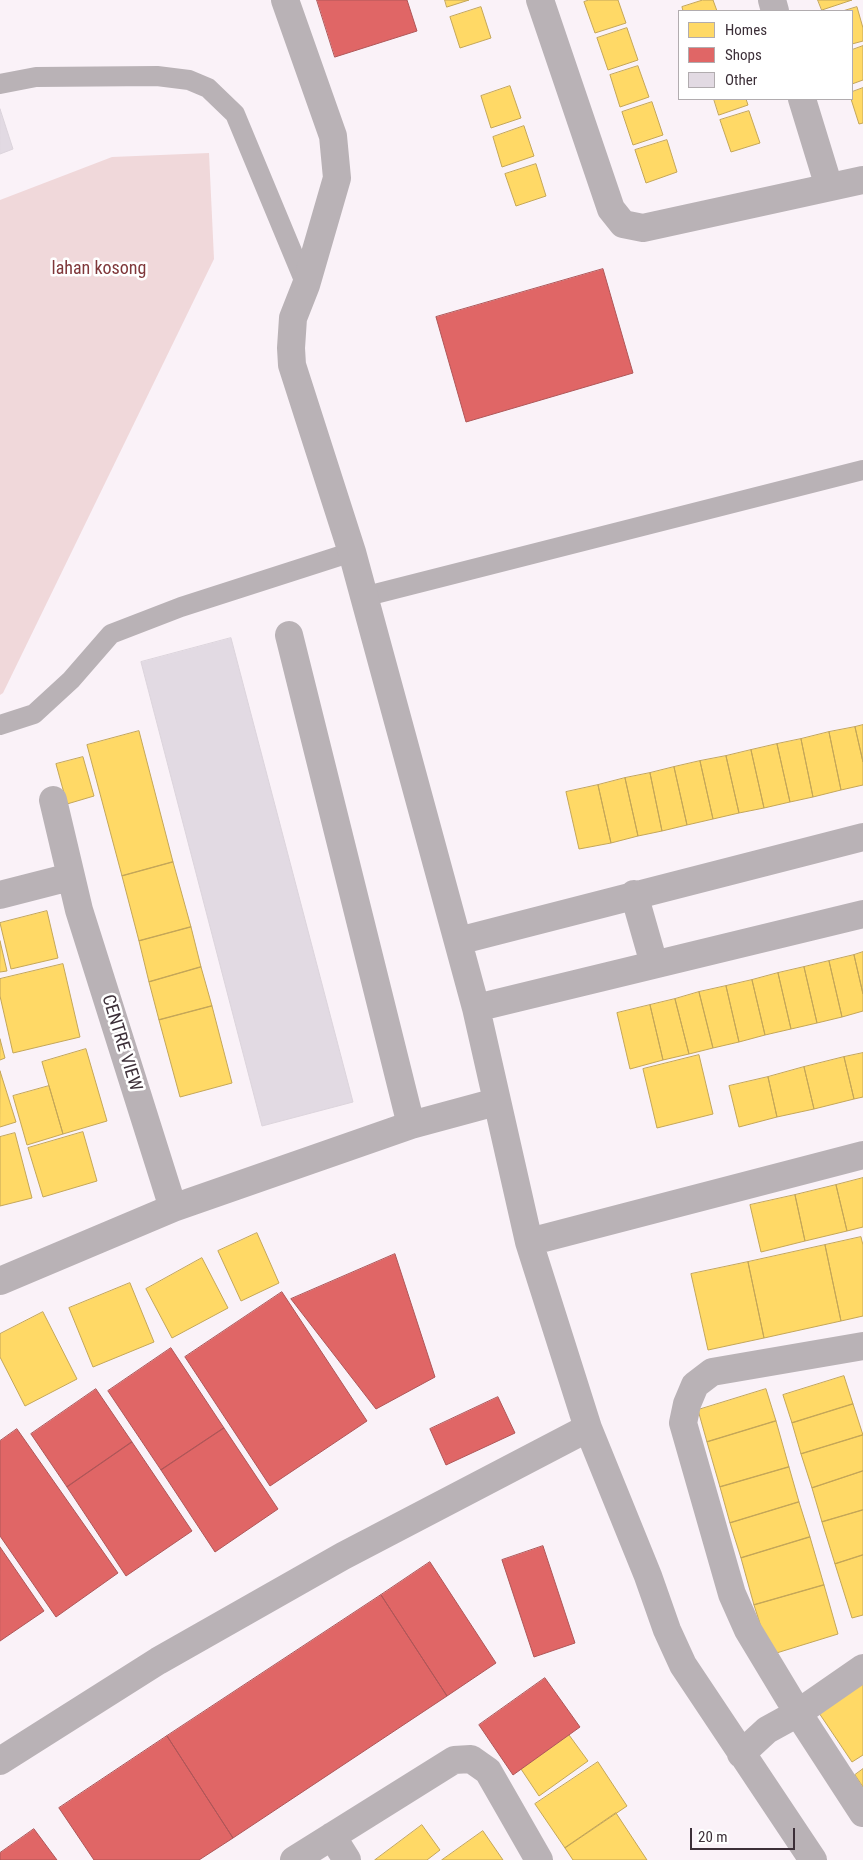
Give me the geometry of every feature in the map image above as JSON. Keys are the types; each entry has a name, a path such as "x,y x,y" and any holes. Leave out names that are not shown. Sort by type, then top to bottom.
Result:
{"street":[{"path":"285,0 333,136 337,178 306,285 293,318 292,365 352,552 458,941 476,1008 529,1242 588,1428 648,1576 667,1630 679,1656 741,1754 813,1860"},
{"path":"540,0 611,209 623,224 643,228 863,180"},
{"path":"802,100 829,187"},
{"path":"289,635 411,1125"},
{"name":"CENTRE VIEW","path":"52,800 79,910 173,1208"},
{"path":"458,941 634,894 863,837"},
{"path":"0,895 70,877"},
{"path":"634,894 654,964"},
{"path":"476,1008 863,914"},
{"path":"0,1281 173,1208 411,1125 496,1102"},
{"path":"529,1242 863,1155"},
{"path":"863,1346 712,1372 695,1385 687,1404 683,1423 732,1594 748,1630 798,1713 863,1813"},
{"path":"0,1761 158,1661 343,1556 588,1428"},
{"path":"741,1754 767,1730 798,1713 863,1668"},
{"path":"294,1860 454,1760 471,1759 488,1771 539,1860"},
{"path":"332,1836 347,1860"}],"lane":[{"path":"0,84 36,77 157,76 189,80 208,88 235,114 306,285"},
{"path":"363,596 863,470"},
{"path":"0,726 34,714 71,680 110,634 181,607 352,552"}],"green space":[{"name":"lahan kosong","path":"209,153 214,259 3,693 0,695 0,200 112,157"}],"building: Homes":[{"path":"445,0 469,0 447,7"},
{"path":"589,0 618,0 626,23 595,33 584,2"},
{"path":"703,0 713,0 717,10 683,10 682,7"},
{"path":"818,0 852,0 822,10"},
{"path":"481,7 491,38 460,48 450,17"},
{"path":"857,7 863,28 863,41 853,44 853,10 846,10"},
{"path":"627,28 638,60 608,70 597,38"},
{"path":"863,46 863,80 853,84 853,50"},
{"path":"638,66 649,97 620,107 610,75"},
{"path":"510,86 521,118 491,128 481,96"},
{"path":"863,88 863,123 859,124 851,100 853,100 853,92"},
{"path":"714,100 746,100 748,105 719,115"},
{"path":"652,102 663,135 633,145 622,112"},
{"path":"749,111 760,143 731,152 720,120"},
{"path":"524,126 534,156 502,167 493,137"},
{"path":"667,140 677,172 646,183 635,150"},
{"path":"536,164 546,196 516,206 505,174"},
{"path":"863,725 863,762 855,727"},
{"path":"855,727 863,762 863,785 841,790 829,732"},
{"path":"139,731 173,862 122,876 87,745"},
{"path":"829,732 841,790 813,797 801,739"},
{"path":"801,739 813,797 790,802 777,744"},
{"path":"777,744 790,802 764,808 751,750"},
{"path":"751,750 764,808 739,813 726,756"},
{"path":"726,756 739,813 713,819 700,761"},
{"path":"83,757 94,796 67,804 56,764"},
{"path":"700,761 713,819 687,825 674,767"},
{"path":"674,767 687,825 662,831 650,773"},
{"path":"650,773 662,831 638,836 625,778"},
{"path":"625,778 638,836 611,843 598,785"},
{"path":"598,785 611,843 579,849 566,792"},
{"path":"173,862 191,927 139,941 122,876"},
{"path":"47,911 58,958 11,969 0,923"},
{"path":"191,927 201,967 149,982 139,941"},
{"path":"0,941 7,971 0,972"},
{"path":"863,952 863,994 854,955"},
{"path":"854,955 863,994 863,1011 842,1017 829,961"},
{"path":"829,961 842,1017 817,1023 804,967"},
{"path":"63,964 80,1037 13,1053 0,996 0,979"},
{"path":"201,967 212,1006 159,1020 149,982"},
{"path":"804,967 817,1023 791,1029 778,973"},
{"path":"778,973 791,1029 765,1035 752,980"},
{"path":"752,980 765,1035 739,1042 726,986"},
{"path":"726,986 739,1042 713,1048 699,992"},
{"path":"699,992 713,1048 689,1054 675,999"},
{"path":"675,999 689,1054 663,1060 650,1005"},
{"path":"650,1005 663,1060 630,1069 617,1013"},
{"path":"212,1006 232,1083 180,1097 159,1020"},
{"path":"0,1039 5,1058 0,1060"},
{"path":"86,1049 107,1121 63,1134 42,1062"},
{"path":"863,1053 863,1097 854,1099 844,1057"},
{"path":"699,1055 713,1114 657,1128 643,1069"},
{"path":"844,1057 854,1099 814,1109 804,1067"},
{"path":"804,1067 814,1109 777,1117 768,1077"},
{"path":"0,1071 16,1122 0,1127"},
{"path":"768,1077 777,1117 739,1127 729,1086"},
{"path":"49,1086 63,1134 27,1145 13,1096"},
{"path":"83,1132 97,1181 43,1197 28,1148"},
{"path":"15,1133 32,1198 0,1206 0,1137"},
{"path":"863,1178 863,1227 847,1231 836,1185"},
{"path":"836,1185 847,1231 805,1241 795,1195"},
{"path":"795,1195 805,1241 761,1252 750,1205"},
{"path":"257,1233 279,1283 241,1301 218,1251"},
{"path":"861,1237 863,1245 863,1316 841,1321 825,1245"},
{"path":"825,1245 841,1321 764,1338 748,1262"},
{"path":"202,1258 228,1308 172,1338 146,1289"},
{"path":"748,1262 764,1338 708,1350 691,1274"},
{"path":"130,1283 154,1342 93,1367 69,1308"},
{"path":"43,1312 77,1379 25,1406 0,1357 0,1334"},
{"path":"844,1376 853,1404 792,1423 783,1395"},
{"path":"766,1389 776,1421 707,1442 698,1410"},
{"path":"853,1404 863,1435 801,1454 792,1423"},
{"path":"776,1421 789,1467 720,1487 707,1442"},
{"path":"863,1435 863,1471 812,1488 801,1454"},
{"path":"789,1467 799,1502 730,1523 720,1487"},
{"path":"863,1471 863,1510 822,1522 812,1488"},
{"path":"799,1502 810,1537 741,1558 730,1523"},
{"path":"863,1510 863,1555 835,1564 822,1522"},
{"path":"810,1537 824,1585 754,1605 741,1558"},
{"path":"863,1555 863,1615 852,1618 835,1564"},
{"path":"824,1585 838,1634 770,1655 754,1605"},
{"path":"863,1673 863,1755 852,1762 815,1707"},
{"path":"569,1735 588,1761 539,1796 521,1769"},
{"path":"598,1762 627,1806 565,1848 535,1804"},
{"path":"863,1769 863,1787 855,1775"},
{"path":"616,1813 647,1860 573,1860 565,1848"},
{"path":"422,1825 440,1850 427,1860 375,1860"},
{"path":"483,1831 503,1860 442,1860"}],"building: Shops":[{"path":"317,0 407,0 417,31 335,57"},
{"path":"603,269 633,373 466,422 436,317"},
{"path":"395,1254 435,1377 376,1409 291,1299"},
{"path":"282,1292 367,1421 270,1486 185,1357"},
{"path":"171,1348 224,1428 161,1470 108,1391"},
{"path":"96,1389 132,1442 67,1487 31,1434"},
{"path":"498,1397 515,1433 446,1465 430,1429"},
{"path":"224,1428 278,1509 215,1552 161,1470"},
{"path":"17,1429 118,1573 56,1617 0,1536 0,1441"},
{"path":"132,1442 192,1531 126,1576 67,1487"},
{"path":"543,1546 575,1643 534,1657 502,1560"},
{"path":"0,1547 44,1611 0,1641"},
{"path":"430,1562 496,1663 447,1696 381,1595"},
{"path":"381,1595 447,1696 233,1838 167,1736"},
{"path":"545,1678 580,1727 513,1775 479,1725"},
{"path":"167,1736 233,1838 199,1860 94,1860 59,1808"},
{"path":"34,1829 57,1860 0,1860 0,1853"}],"building: Other":[{"path":"0,109 13,149 0,154"},
{"path":"231,638 353,1102 262,1126 141,662"}]}
